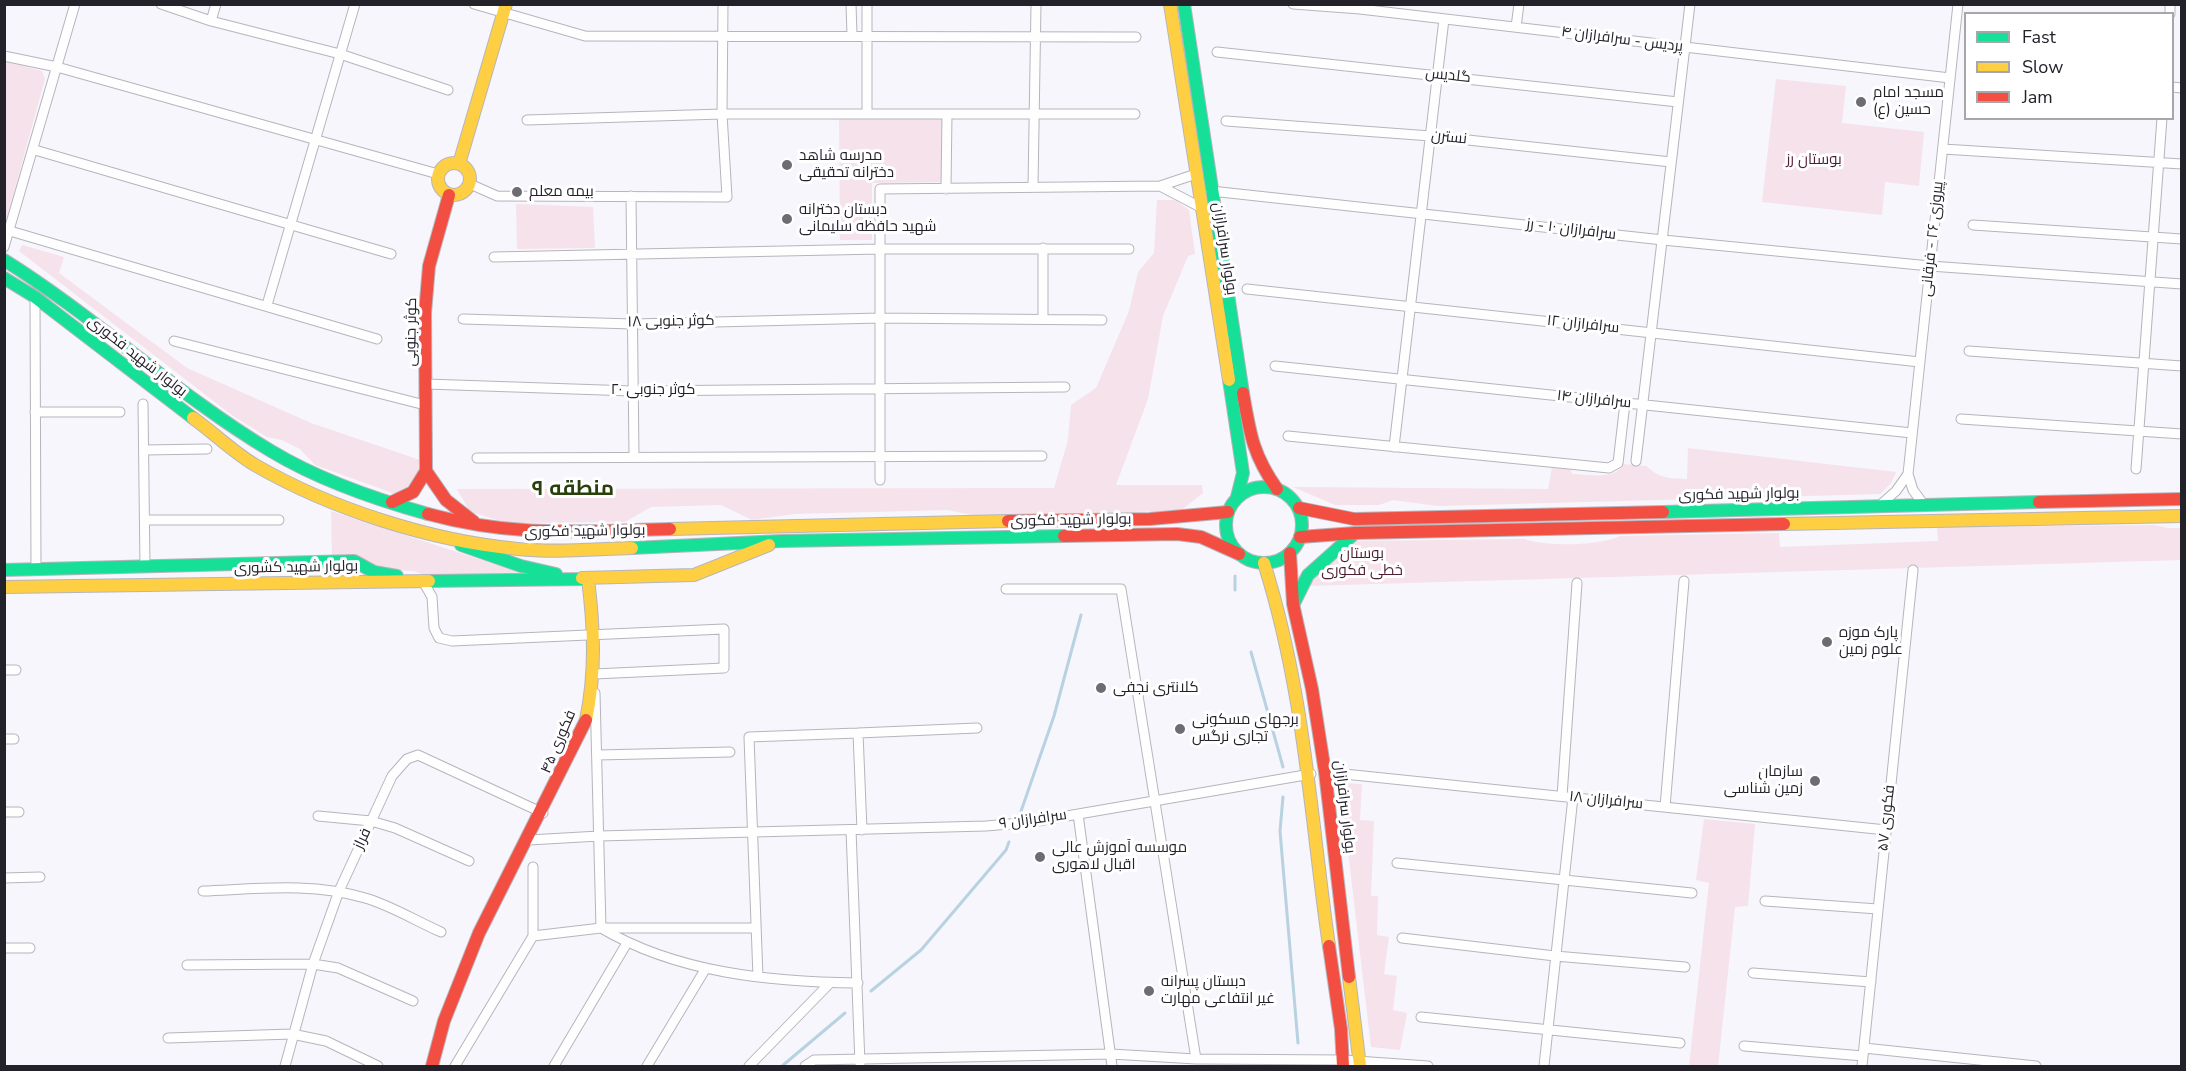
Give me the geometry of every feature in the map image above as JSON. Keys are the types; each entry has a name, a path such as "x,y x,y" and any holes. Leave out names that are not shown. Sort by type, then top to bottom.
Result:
{"main road":[{"name":"بولوار سرافرازان","path":"1170,4 1243,473 1237,497"},
{"name":"بولوار سرافرازان","path":"1184,4 1250,436 1260,465 1277,489"},
{"path":"459,164 505,9"},
{"path":"459,164 469,172 470,184 461,194 449,195 439,187 438,174 446,165 459,164"},
{"name":"کوثر جنوبی","path":"426,471 425,313 429,266 449,195"},
{"name":"بولوار شهید فکوری","path":"4,260 44,282 222,419 265,447 315,474 388,502 476,524 519,531 579,532 914,521 1177,519 1228,512"},
{"name":"بولوار شهید فکوری","path":"4,278 35,297 254,464 309,492 383,520 430,534 518,549 578,549 782,541 1178,534 1201,537 1239,554"},
{"path":"388,502 405,500 417,491 426,471"},
{"path":"426,471 446,500 476,524"},
{"path":"1262,486 1277,489 1290,496 1299,508 1303,523 1300,537 1290,553 1281,559 1264,563 1252,562 1239,554 1229,542 1226,528 1228,512 1237,497 1248,490 1262,486"},
{"name":"بولوار شهید فکوری","path":"1299,508 1354,519 2181,499"},
{"name":"بولوار شهید فکوری","path":"1300,537 1355,533 2181,516"},
{"path":"1293,604 1308,575 1355,533"},
{"path":"430,534 521,566 588,579 694,575 782,541"},
{"name":"بولوار سرافرازان","path":"1290,553 1293,604 1312,689 1325,772 1360,1064"},
{"path":"354,561 374,572 419,576 423,581"},
{"path":"354,561 360,572 354,583"},
{"name":"بولوار شهید کشوری","path":"4,570 354,561"},
{"name":"بولوار سرافرازان","path":"1264,563 1275,596 1297,691 1311,774 1343,1063"},
{"name":"بولوار شهید کشوری","path":"4,587 588,579"},
{"name":"فکوری ۴۵","path":"432,1066 450,1002 470,956 543,813 586,720 595,678 595,633 588,579"}],"street":[{"path":"4,247 75,4"},
{"path":"161,4 211,21 340,54 448,90"},
{"path":"211,21 216,4"},
{"path":"267,305 355,4"},
{"path":"474,4 505,9 585,36 1136,37"},
{"path":"470,184 497,196 727,196 722,114 723,4"},
{"path":"851,4 852,35"},
{"path":"867,4 867,114"},
{"path":"1033,187 1036,4"},
{"name":"پردیس - سرافرازان ۴","path":"1293,4 1360,7 1444,19 1950,78"},
{"path":"1516,27 1519,4"},
{"path":"1636,460 1690,4"},
{"name":"پیروزی ۲۶ - فرقانی","path":"1908,474 1958,4"},
{"path":"1394,447 1444,19"},
{"name":"گلدیس","path":"1217,52 1678,102"},
{"path":"4,56 57,68 438,174"},
{"path":"528,120 722,114 1134,114"},
{"path":"946,189 947,114"},
{"path":"2136,470 2162,120"},
{"name":"نسترن","path":"1226,121 1431,136 1671,162"},
{"path":"1942,149 2181,164"},
{"path":"34,150 391,254"},
{"path":"880,480 880,189 1160,186 1196,174"},
{"path":"1160,186 1202,208"},
{"name":"سرافرازان ۱۰ - رز","path":"1212,191 1663,240 1930,266 2181,284"},
{"path":"631,196 634,456"},
{"path":"1973,225 2181,239"},
{"path":"10,231 377,339"},
{"path":"1042,248 1043,319"},
{"path":"494,257 880,249 1129,249"},
{"name":"سرافرازان ۱۲","path":"1247,289 1920,362"},
{"path":"35,297 36,570"},
{"name":"کوثر جنوبی ۱۸","path":"463,319 633,324 880,318 1102,320"},
{"path":"174,341 425,405"},
{"path":"1969,351 2181,366"},
{"name":"سرافرازان ۱۴","path":"1275,366 1912,433"},
{"name":"کوثر جنوبی ۲۰","path":"426,384 632,391 1065,387"},
{"path":"1288,436 1609,468 1618,463 1625,403"},
{"path":"143,404 146,567"},
{"path":"35,412 120,412"},
{"path":"1961,419 2181,434"},
{"path":"144,450 207,449"},
{"path":"477,458 1042,456"},
{"path":"1908,474 1913,490 1924,505"},
{"path":"1879,506 1896,491 1908,474"},
{"path":"145,520 279,520"},
{"name":"فکوری ۵۷","path":"1863,1057 1913,570"},
{"path":"423,581 432,597 434,628 439,638 452,640 724,629 723,668 595,678 601,928"},
{"path":"1665,807 1684,581"},
{"path":"1544,1066 1564,880 1577,583"},
{"path":"1006,589 1120,589 1196,1059"},
{"path":"4,670 16,670"},
{"path":"758,977 749,737 977,728"},
{"path":"858,733 862,830"},
{"path":"597,755 730,752"},
{"name":"فراز","path":"285,1066 313,964 339,891 393,776 407,759 418,755 451,768 543,813"},
{"name":"سرافرازان ۱۸","path":"1325,772 1886,830"},
{"name":"سرافرازان ۹","path":"528,840 599,836 986,826 1078,814 1311,774"},
{"path":"4,812 19,812"},
{"path":"1078,814 1112,1066"},
{"path":"318,816 371,821 395,828 469,861"},
{"path":"851,830 860,1063"},
{"path":"1397,863 1692,893"},
{"path":"455,1066 533,936 533,867"},
{"path":"4,878 40,877"},
{"path":"203,891 314,888 339,891 367,898 441,932"},
{"path":"1765,901 1878,909"},
{"path":"533,936 601,928 755,928"},
{"path":"601,928 627,943 706,968 744,977 858,983"},
{"path":"1402,938 1555,956 1685,967"},
{"path":"554,1066 627,943"},
{"path":"4,948 30,948"},
{"path":"187,965 313,964 338,969 413,1001"},
{"path":"647,1066 706,968"},
{"path":"1753,973 1870,982"},
{"path":"749,1066 830,983"},
{"path":"1421,1017 1680,1043"},
{"path":"168,1038 292,1034 326,1041 378,1066"},
{"path":"1744,1046 1863,1057 2036,1066"},
{"path":"805,1066 814,1060 860,1063 1111,1054 1428,1066"}],"green space":[{"path":"5,61 42,71 45,79 5,224"},
{"name":"بوستان رز","path":"1776,79 1846,86 1842,123 1924,132 1919,186 1885,182 1882,215 1762,202"},
{"path":"948,118 949,182 872,183 872,240 840,240 839,119"},
{"path":"1157,200 1175,200 1189,210 1195,254 1188,256 1163,316 1148,399 1116,485 1202,485 1203,493 1180,511 972,515 948,510 794,514 752,520 721,505 651,507 625,522 509,523 470,512 457,489 1054,488 1068,440 1071,405 1096,388 1129,311 1138,272 1154,253"},
{"path":"516,204 593,207 595,248 517,249"},
{"path":"22,245 64,257 59,273 187,368 311,423 420,460 419,481 398,495 315,465 300,449 282,440 267,437 233,416 19,251"},
{"path":"1688,448 1896,472 1891,483 1880,494 1438,506 1393,500 1379,505 1335,505 1293,487 1548,489 1552,467 1570,468 1572,474 1608,475 1614,473 1623,464 1647,466 1660,476 1687,479"},
{"path":"331,511 537,578 432,578 414,571 379,569 351,554 332,555"},
{"name":"بوستان خطی فکوری","path":"2155,525 2181,528 2181,560 1308,586 1328,563 1353,541 1524,539 1534,542 1572,544 1599,542 1620,536 1779,533 1780,547 1938,541 1937,527"},
{"path":"1340,783 1362,784 1360,820 1374,821 1371,896 1378,896 1377,935 1389,937 1384,974 1397,976 1393,1010 1407,1013 1400,1050 1371,1047"},
{"path":"1704,819 1755,824 1748,906 1735,907 1718,1066 1689,1066 1709,883 1696,880"}],"waterway":[{"path":"1235,576 1235,590"},
{"path":"1019,817 1054,716 1081,615"},
{"path":"1251,652 1283,767"},
{"path":"1283,797 1280,831 1298,1043"},
{"path":"871,991 921,950 1006,850 1009,842"},
{"path":"782,1066 845,1013"}],"traffic: fast":[{"path":"1184,4 1243,393"},
{"path":"4,260 72,306 203,406 271,451 347,488 428,514"},
{"path":"4,278 35,297 193,418"},
{"path":"1229,380 1243,473 1237,497"},
{"path":"1264,487 1279,490 1291,498 1299,510 1302,525 1299,540 1291,552 1279,560 1264,563 1249,560 1237,552 1229,540 1226,525 1229,510 1237,498 1249,490 1264,487"},
{"path":"1663,512 2039,502"},
{"path":"1294,603 1308,575 1355,533"},
{"path":"632,548 782,541 1064,536"},
{"path":"461,545 521,566 556,574"},
{"path":"4,570 354,561 374,572 397,576"},
{"path":"429,581 588,579"}],"traffic: slow":[{"path":"459,164 506,4"},
{"path":"1170,4 1229,380"},
{"path":"454,163 466,167 470,179 466,191 454,195 442,191 438,179 442,167 454,163"},
{"path":"193,418 255,465 285,481 349,509 417,531 451,539 518,549 560,551 632,548"},
{"path":"1784,524 2182,516"},
{"path":"670,529 1008,521"},
{"path":"582,578 694,575 769,545"},
{"path":"1264,563 1278,611 1298,707 1329,946"},
{"path":"586,720 593,650 588,579"},
{"path":"4,587 429,581"},
{"path":"1349,977 1360,1066"}],"traffic: jam":[{"path":"392,502 413,492 426,471 425,313 429,266 449,195"},
{"path":"1243,393 1254,444 1277,489"},
{"path":"426,471 446,500 474,522"},
{"path":"2039,502 2182,499"},
{"path":"1299,508 1354,519 1663,512"},
{"path":"1008,521 1150,519 1228,512"},
{"path":"428,514 460,522 520,530 670,529"},
{"path":"1300,537 1355,533 1784,524"},
{"path":"1064,536 1177,534 1201,537 1239,554"},
{"path":"1290,553 1293,604 1312,689 1325,772 1349,977"},
{"path":"432,1066 444,1021 479,933 586,720"},
{"path":"1329,946 1341,1029 1343,1066"}],"place":[{"name":"مسجد امام حسین (ع)","path":"1861,102"},
{"name":"مدرسه شاهد دخترانه تحقیقی","path":"787,165"},
{"name":"بیمه معلم","path":"517,192"},
{"name":"دبستان دخترانه شهید حافظه سلیمانی","path":"787,219"},
{"name":"پارک موزه علوم زمین","path":"1827,642"},
{"name":"کلانتری نجفی","path":"1101,688"},
{"name":"برجهای مسکونی تجاری نرگس","path":"1180,729"},
{"name":"سازمان زمین شناسی","path":"1815,781"},
{"name":"موسسه آموزش عالی اقبال لاهوری","path":"1040,857"},
{"name":"دبستان پسرانه غیر انتفاعی مهارت","path":"1149,991"}],"district":[{"name":"منطقه ۹","path":"573,490"}]}
